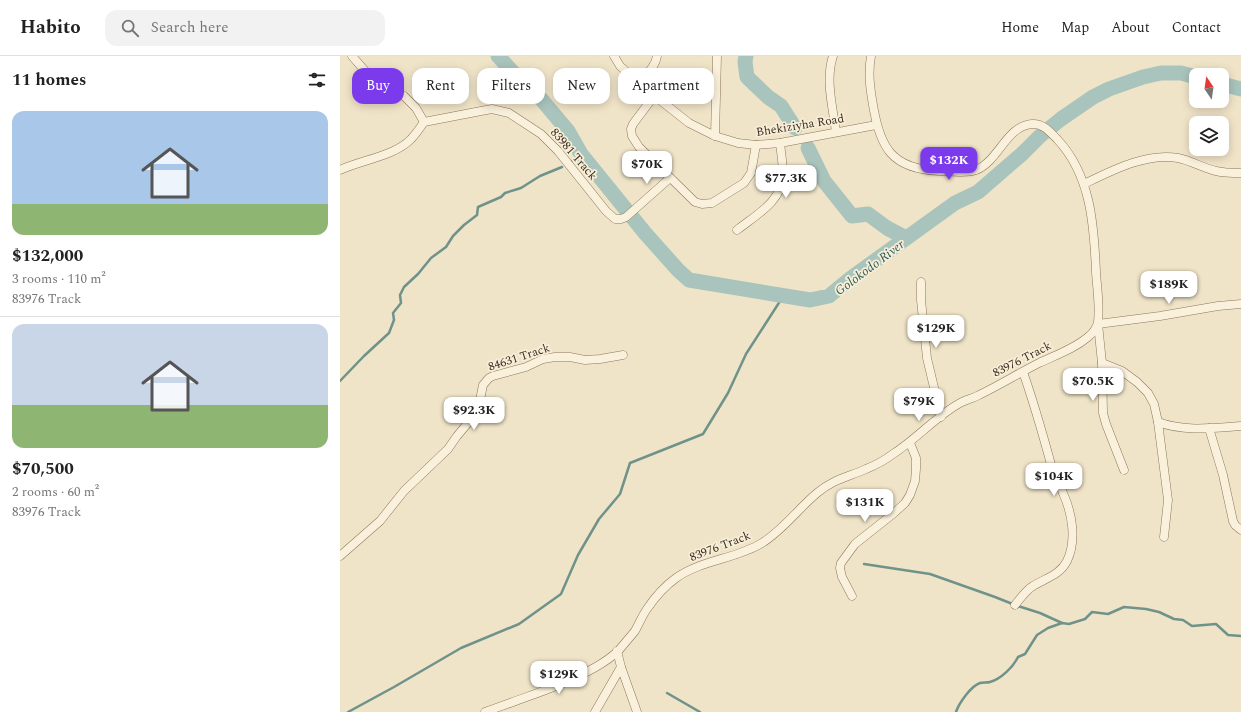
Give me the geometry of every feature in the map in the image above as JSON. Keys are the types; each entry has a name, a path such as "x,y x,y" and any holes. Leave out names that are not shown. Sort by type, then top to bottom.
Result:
{"street":[{"path":"340,170 402,146 411,140 424,122 416,108 404,96 366,72 352,56"},
{"name":"Bhekiziyha Road","path":"614,56 622,68"},
{"path":"651,68 656,61 657,56"},
{"path":"715,136 717,56"},
{"path":"833,56 831,62 830,88 836,132"},
{"path":"871,56 869,84 876,125 886,147 894,157 902,162 918,168 933,170 967,172 976,170 984,165 1022,126 1028,124 1039,124 1052,133 1065,147 1076,165 1089,199 1095,250 1098,324 1102,362 1103,413 1124,470"},
{"path":"648,104 633,124 631,129 632,136 639,147 695,202 702,204 712,203 744,183 751,173 756,145"},
{"name":"Bhekiziyha Road","path":"664,104 688,123 715,136 738,143 756,145 780,143 876,125"},
{"name":"83981 Track","path":"424,122 487,110 501,110 509,112 541,134 558,151 609,215 615,219 626,217 670,178"},
{"path":"737,230 772,202 781,189 783,175 780,143"},
{"path":"1084,184 1116,168 1154,158 1172,157 1189,161 1218,172 1241,173"},
{"path":"921,282 921,300 927,358 941,417"},
{"path":"1098,324 1160,316 1218,306 1241,304"},
{"name":"83976 Track","path":"485,712 575,679 603,662 618,651 634,632 648,608 665,586 681,575 703,565 748,550 765,542 784,526 815,494 829,484 869,468 895,453 961,402 977,396 1071,348 1090,335 1098,324"},
{"name":"84631 Track","path":"340,556 380,521 404,491 448,449 473,417 480,400 483,386 489,378 526,367 543,359 570,357 584,360 600,360 623,355"},
{"path":"1102,362 1122,371 1137,382 1148,393 1154,404 1158,422 1168,500 1164,537"},
{"path":"1015,605 1032,586 1058,572 1066,562 1071,549 1072,530 1070,514 1066,501 1053,469 1035,407 1022,372"},
{"path":"1158,422 1177,428 1241,426"},
{"path":"1209,428 1223,476 1233,521 1241,530"},
{"path":"852,596 842,577 840,568 841,563 855,544 894,513 905,503 910,495 915,482 916,458 910,442"},
{"path":"618,651 621,668 637,712"},
{"path":"595,712 621,668"}],"waterway":[{"name":"Golokodo River","path":"498,56 520,80 542,100 568,131 581,154 645,233 689,280 810,300 829,296 851,278 955,203 978,192 1023,153 1040,136 1061,119 1093,97 1109,89 1143,77 1161,73 1181,73 1189,75"},
{"path":"746,56 745,62 747,77 768,97 781,106 795,128"},
{"name":"Golokodo River","path":"1229,86 1241,89"},
{"path":"808,148 824,181 852,216 868,214 887,228 906,238"},
{"path":"572,161 581,154"},
{"path":"340,381 389,333 394,320 393,313 401,303 400,295 404,287 418,274 431,258 446,247 453,236 464,225 477,215 478,207 501,197 505,193 521,188 540,176 562,167"},
{"path":"348,712 461,648 519,624 561,594 578,555 599,519 620,494 630,463 703,434 728,393 746,354 784,295"},
{"path":"864,564 930,574 1040,613 1062,623"},
{"path":"956,712 969,691 980,683 994,680 1010,669 1018,657 1025,654 1037,635 1048,628 1062,623 1069,624 1085,619 1092,612 1108,614 1124,607 1146,609 1159,612 1174,619 1183,620 1192,626 1216,624 1228,635 1241,636"},
{"path":"667,693 700,712"}]}
